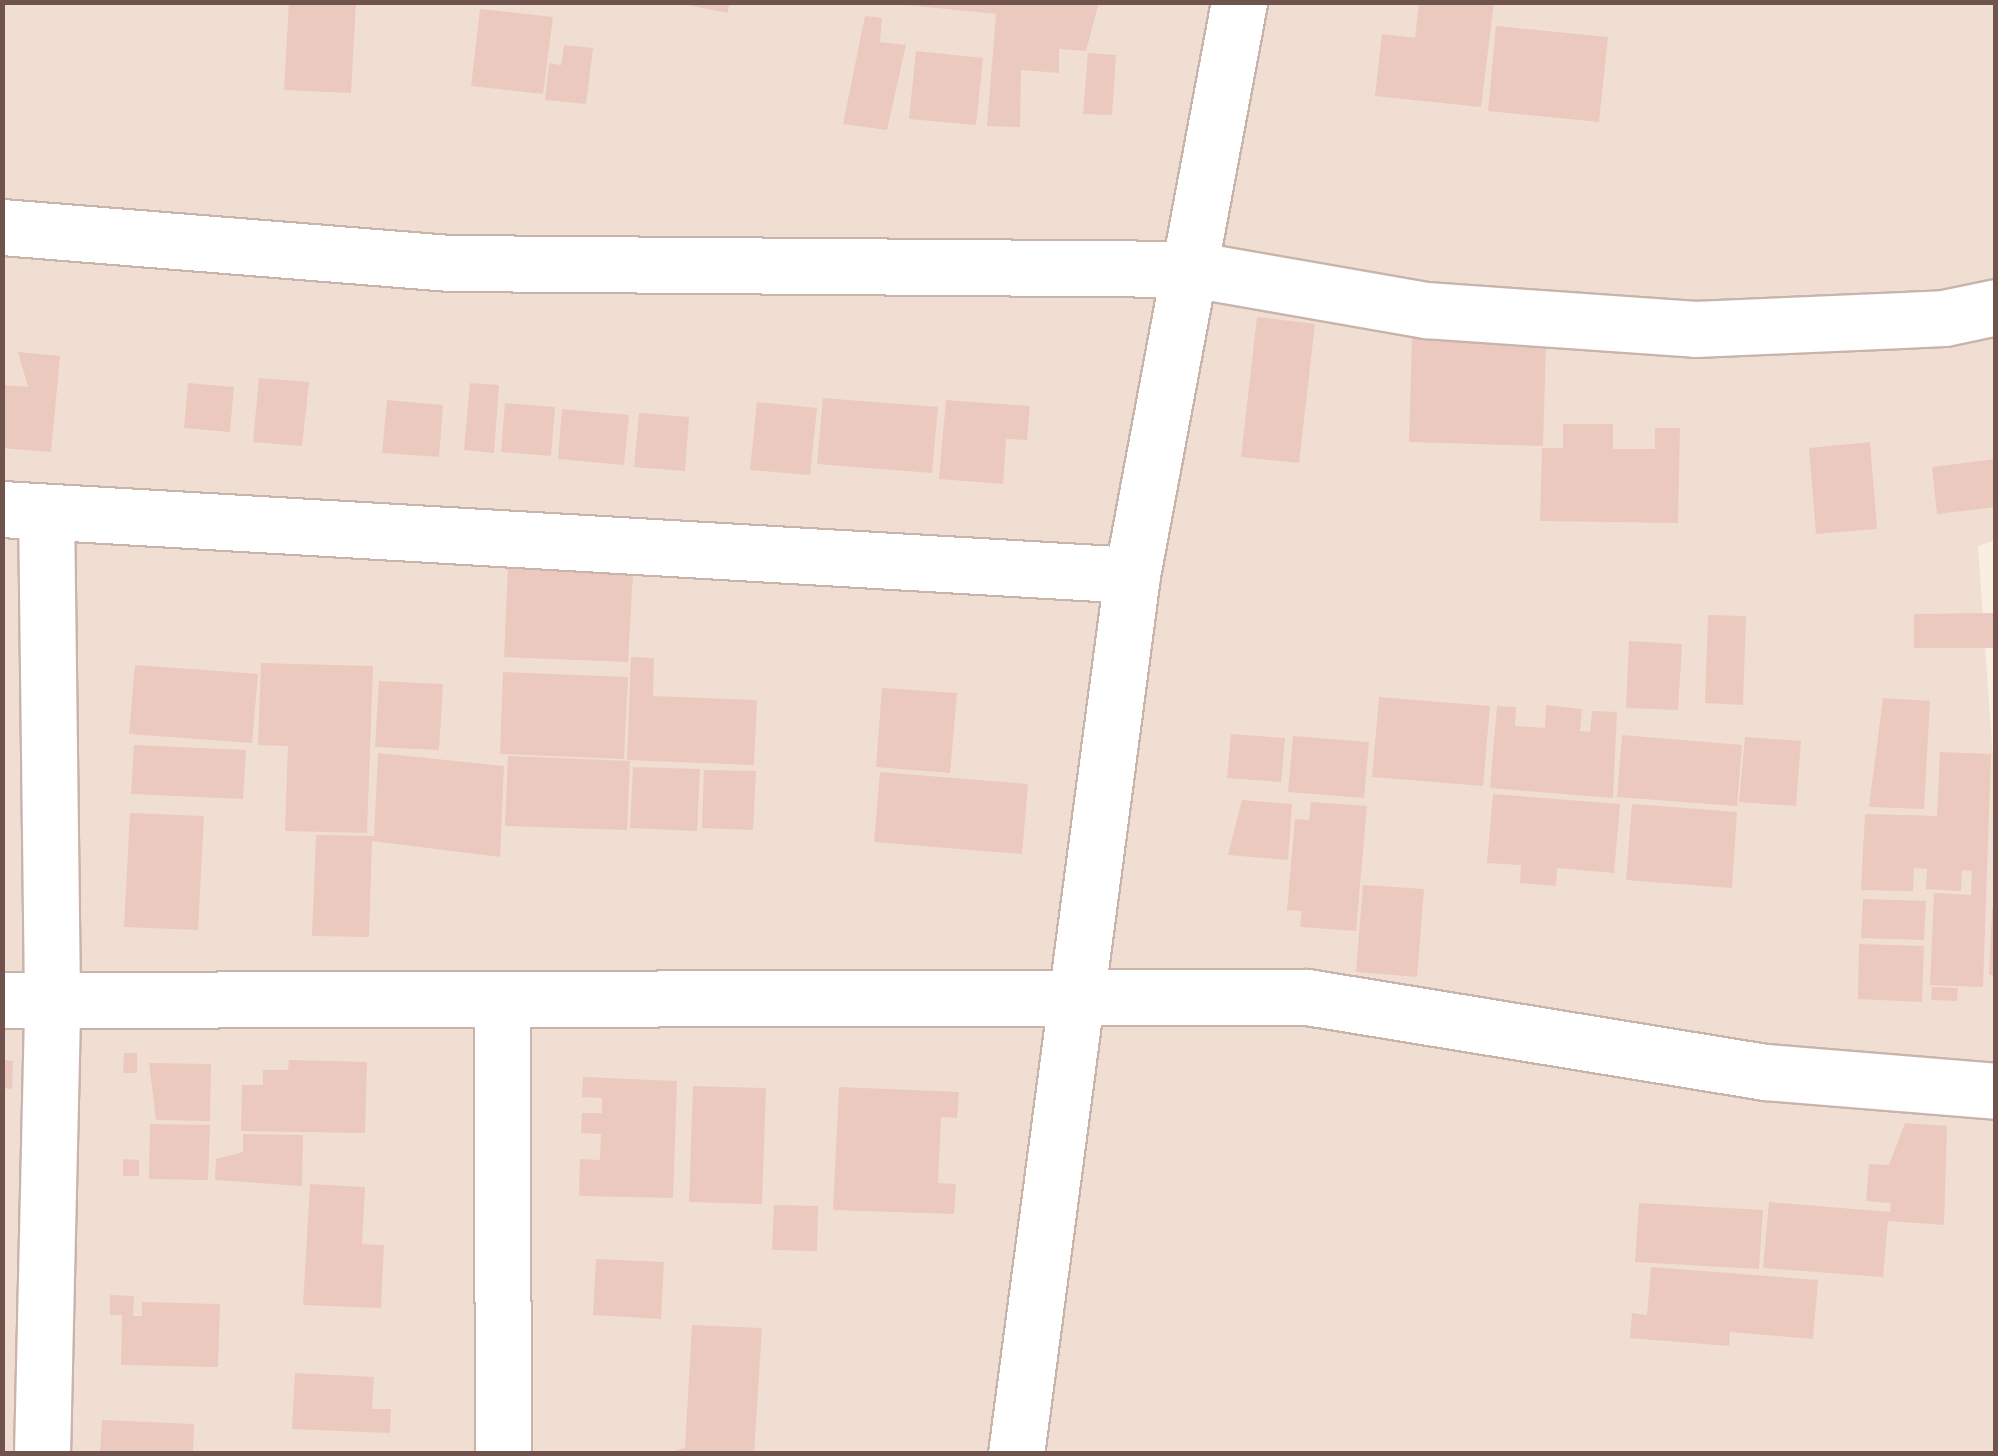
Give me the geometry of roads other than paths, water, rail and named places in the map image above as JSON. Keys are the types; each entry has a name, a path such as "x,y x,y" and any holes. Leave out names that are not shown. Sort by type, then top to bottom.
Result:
{"street":[{"path":"1016,1454 1132,575 1238,2"},
{"path":"2,227 448,263 1191,268 1426,310 1695,329 1944,318 1996,307"},
{"path":"42,1454 27,998 24,511 1132,575"},
{"path":"27,998 502,1005 1306,998 1766,1072 1996,1092"},
{"path":"502,1005 504,1454"}]}
